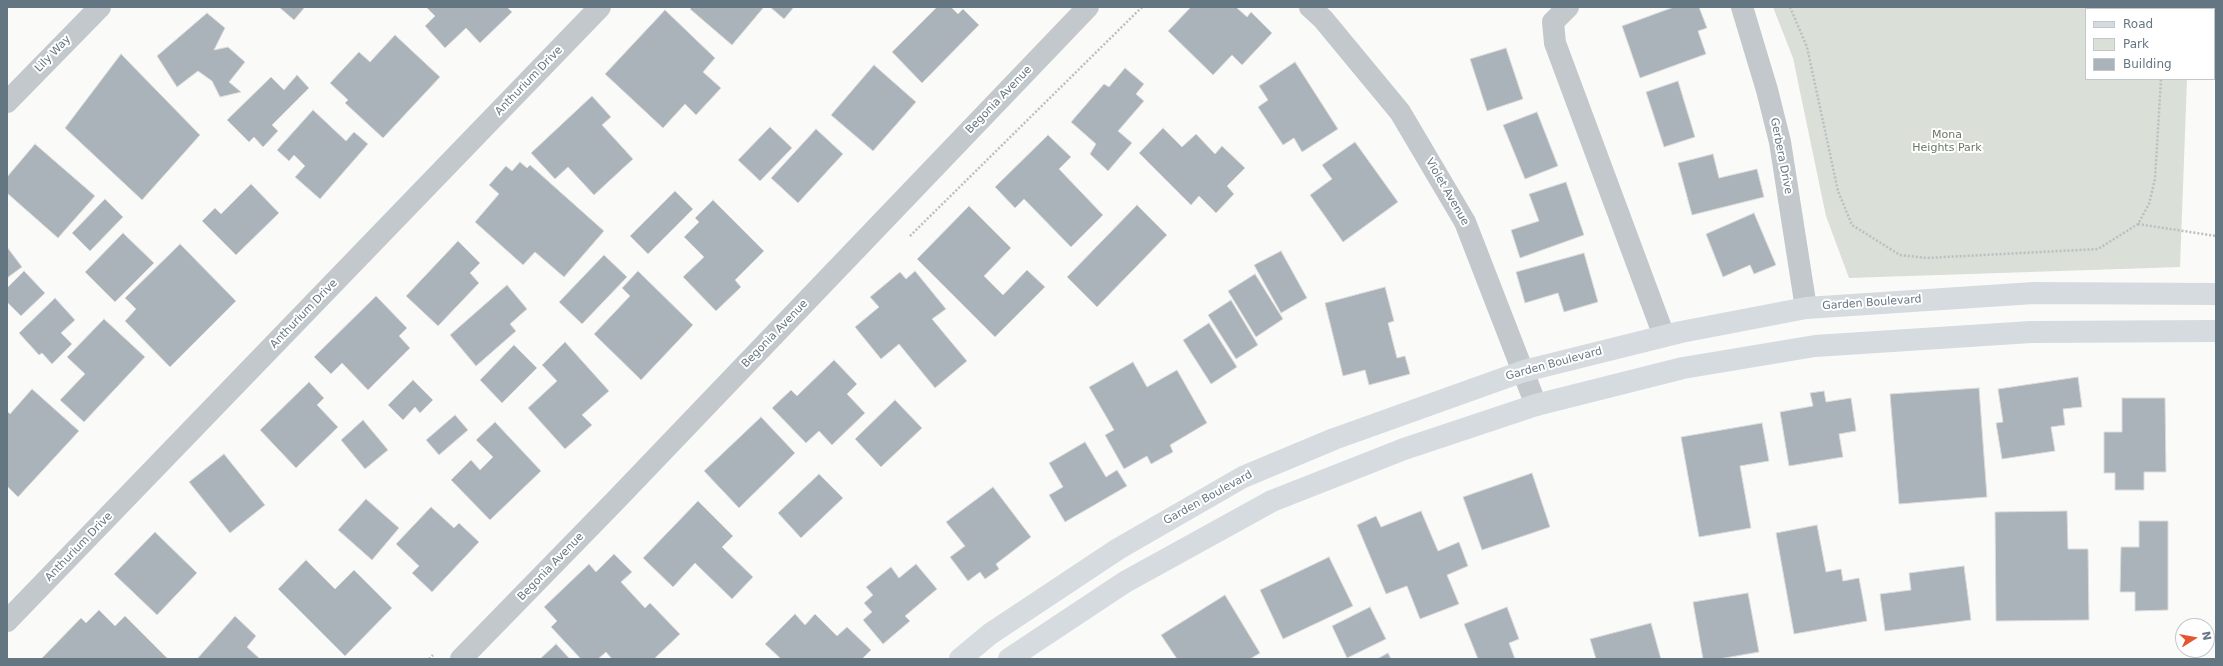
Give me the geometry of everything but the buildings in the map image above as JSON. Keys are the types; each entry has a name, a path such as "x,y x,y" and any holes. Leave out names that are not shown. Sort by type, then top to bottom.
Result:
{"street":[{"name":"Lily Way","path":"7,102 100,7"},
{"name":"Anthurium Drive","path":"7,621 600,7"},
{"name":"Begonia Avenue","path":"461,659 621,496 1088,7"},
{"name":"Violet Avenue","path":"1310,7 1323,19 1400,112 1465,222 1536,404"},
{"path":"1568,7 1553,22 1555,43 1664,336"},
{"name":"Gerbera Drive","path":"1742,7 1767,90 1780,142 1806,308"},
{"name":"Garden Boulevard","path":"960,659 990,634 1118,549 1243,477 1334,439 1524,371 1664,336 1806,308 2034,293 2216,294"},
{"path":"1009,659 1125,582 1272,501 1404,449 1536,404 1683,368 1816,346 2031,332 2216,331"}],"path":[{"path":"1790,7 1807,47 1838,191 1852,225 1900,255 1926,258 2098,249 2138,224 2150,204 2155,179 2161,80"},
{"path":"2138,224 2216,236"}],"green space":[{"name":"Mona Heights Park","path":"1773,7 2190,7 2085,8 2085,80 2187,80 2180,267 1849,278 1826,216 1793,58"}]}
